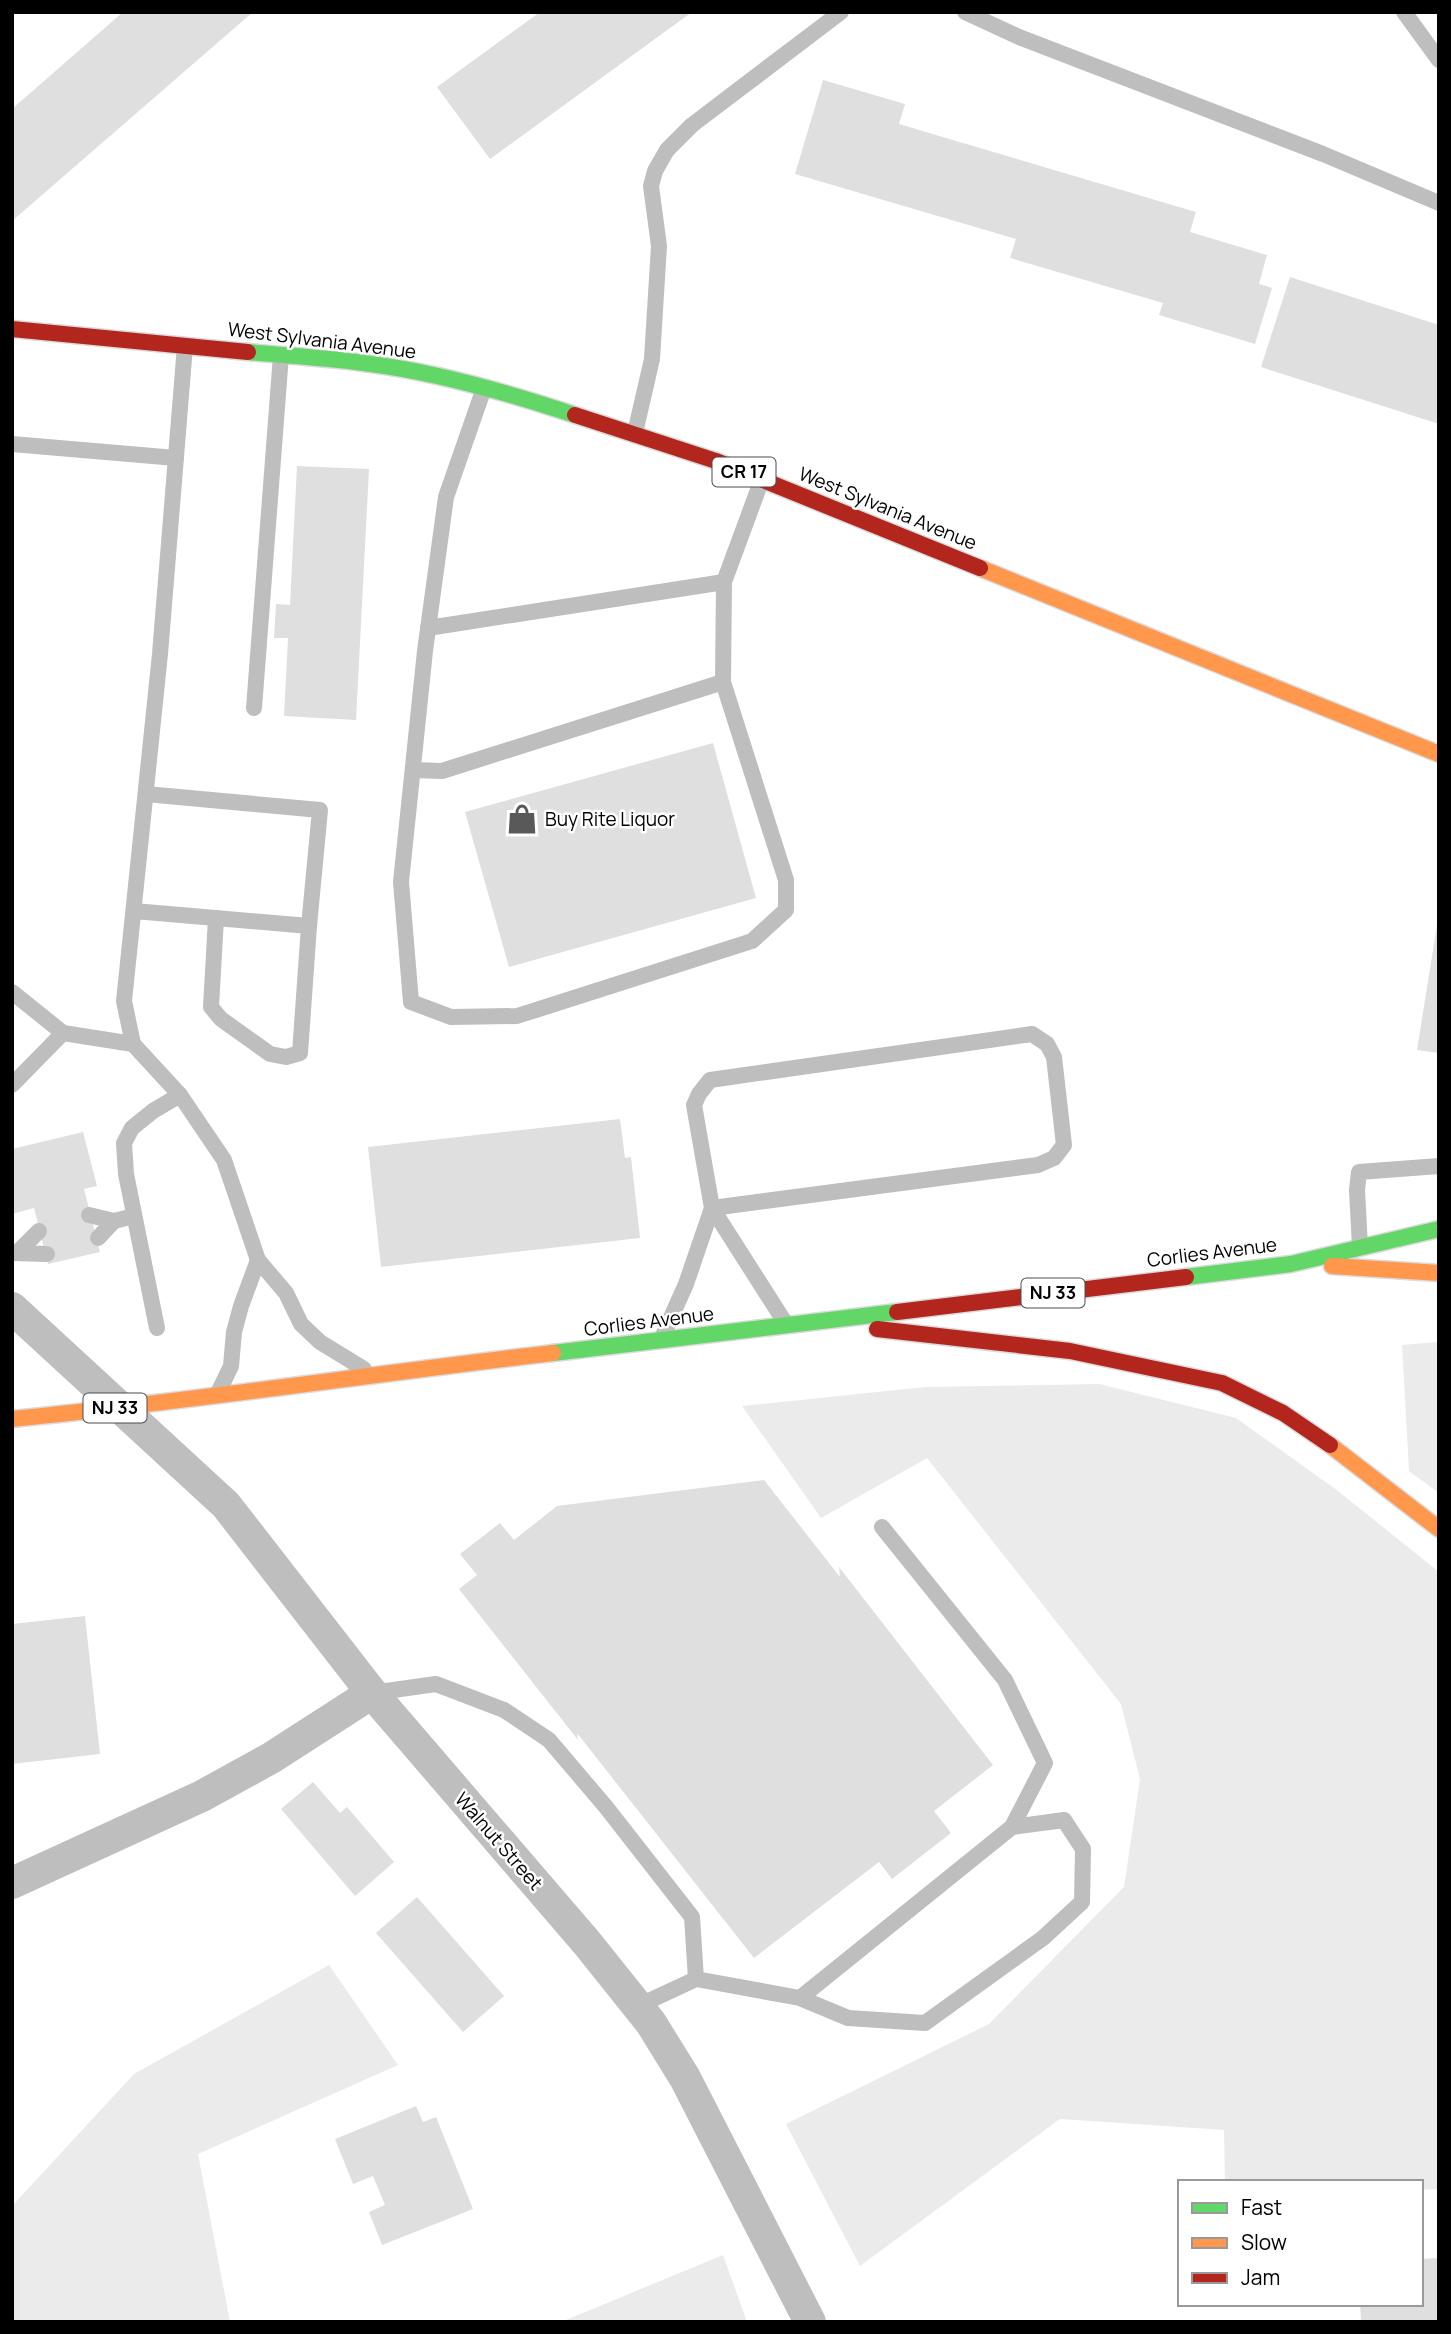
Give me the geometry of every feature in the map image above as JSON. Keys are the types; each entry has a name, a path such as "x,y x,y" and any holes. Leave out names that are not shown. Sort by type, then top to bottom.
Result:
{"main road":[{"name":"West Sylvania Avenue","path":"12,329 372,364 521,397 716,461 1439,754"},
{"name":"NJ 33","path":"1291,1264 1439,1229"},
{"name":"NJ 33","path":"1291,1264 1439,1273"},
{"name":"Corlies Avenue","path":"12,1419 1291,1264"},
{"path":"816,1322 1070,1351 1222,1383 1283,1413 1324,1441 1439,1530"}],"street":[{"name":"Walnut Street","path":"12,1308 226,1505 372,1693 587,1942 638,2006 685,2078 810,2322"},
{"path":"12,1883 202,1796 271,1758 372,1693"}],"lane":[{"path":"635,433 652,359 659,246 652,186 655,171 667,150 692,125 841,12"},
{"path":"965,12 1019,37 1323,154 1439,203"},
{"path":"1404,12 1439,60"},
{"path":"185,345 146,794 124,1001 134,1044 180,1095 224,1160 258,1261 286,1293 301,1324 320,1342 373,1374"},
{"path":"254,708 281,355"},
{"path":"484,388 446,497 428,628 401,882 411,1002 451,1017 517,1016 752,941 786,910 786,880 723,682 724,582 762,479"},
{"path":"12,444 176,458"},
{"path":"428,628 724,582"},
{"path":"413,770 442,771 723,682"},
{"path":"146,794 320,810 300,1053 286,1057 270,1054 220,1019 211,1007 216,918"},
{"path":"134,911 309,926"},
{"path":"12,992 63,1033 134,1044"},
{"path":"12,1085 63,1033"},
{"path":"712,1208 1038,1165 1054,1158 1064,1145 1054,1057 1046,1044 1032,1034 710,1080 694,1105 712,1208 787,1326"},
{"path":"157,1328 126,1174 124,1143 132,1128 153,1111 180,1095"},
{"path":"1360,1247 1357,1190 1359,1172 1439,1166"},
{"path":"660,1342 686,1284 712,1208"},
{"path":"89,1215 114,1221 134,1216"},
{"path":"98,1238 114,1221"},
{"path":"15,1253 39,1231"},
{"path":"15,1253 47,1254"},
{"path":"218,1395 231,1366 234,1332 258,1261"},
{"path":"800,1998 1012,1827 1045,1763 1006,1680 881,1527"},
{"path":"372,1693 436,1684 504,1710 549,1740 607,1807 692,1917 696,1979"},
{"path":"638,2006 696,1979 800,1998 848,2018 925,2023 1043,1938 1082,1902 1083,1849 1063,1820 1012,1827"}],"shaded area":[{"path":"1439,1342 1439,1493 1409,1471 1402,1345"},
{"path":"1099,1384 1236,1418 1338,1491 1439,1572 1439,2189 1423,2190 1423,2180 1225,2180 1224,2130 1060,2119 860,2266 786,2124 989,2024 1124,1887 1140,1779 1121,1704 927,1458 821,1518 742,1406 925,1387"},
{"path":"329,1965 398,2065 198,2154 230,2322 12,2322 12,2206 134,2074"},
{"path":"723,2255 747,2322 561,2322"}],"building":[{"path":"123,12 253,12 12,221 12,109"},
{"path":"540,12 692,12 490,159 437,87"},
{"path":"823,80 905,104 899,124 1196,212 1190,232 1267,255 1259,284 1272,288 1255,344 1159,315 1163,303 1010,258 1016,239 795,174"},
{"path":"1290,277 1439,325 1439,424 1261,367"},
{"path":"297,466 369,469 356,720 284,716 288,638 274,638 276,604 290,605"},
{"path":"713,743 756,898 509,967 465,812"},
{"path":"1439,925 1439,1053 1417,1050"},
{"path":"620,1119 625,1158 631,1157 640,1238 381,1267 368,1147"},
{"path":"83,1132 97,1186 84,1189 100,1252 48,1264 34,1208 12,1214 12,1149"},
{"path":"764,1480 840,1577 839,1567 993,1765 934,1811 951,1833 892,1879 879,1862 754,1958 577,1733 578,1740 459,1589 477,1575 460,1554 500,1523 514,1540 557,1506"},
{"path":"85,1616 100,1754 12,1764 12,1624"},
{"path":"313,1782 340,1813 347,1807 394,1862 355,1896 281,1809"},
{"path":"417,1897 504,1996 463,2032 376,1933"},
{"path":"416,2106 423,2122 436,2117 473,2209 382,2245 369,2212 385,2205 373,2176 353,2184 335,2139"},
{"path":"1439,2258 1439,2322 1361,2322 1360,2306 1423,2306 1423,2259"}],"traffic: fast":[{"path":"248,352 356,362 423,373 500,392 575,415"},
{"path":"1186,1277 1291,1264 1439,1229"},
{"path":"553,1353 897,1312"}],"traffic: slow":[{"path":"980,568 1439,754"},
{"path":"1332,1266 1439,1273"},
{"path":"12,1419 553,1353"},
{"path":"1330,1445 1439,1529"}],"traffic: jam":[{"path":"12,329 248,352"},
{"path":"575,415 716,461 980,568"},
{"path":"897,1312 1186,1277"},
{"path":"877,1329 1070,1351 1222,1383 1283,1413 1330,1445"}],"place":[{"name":"Buy Rite Liquor","path":"522,819"}]}
